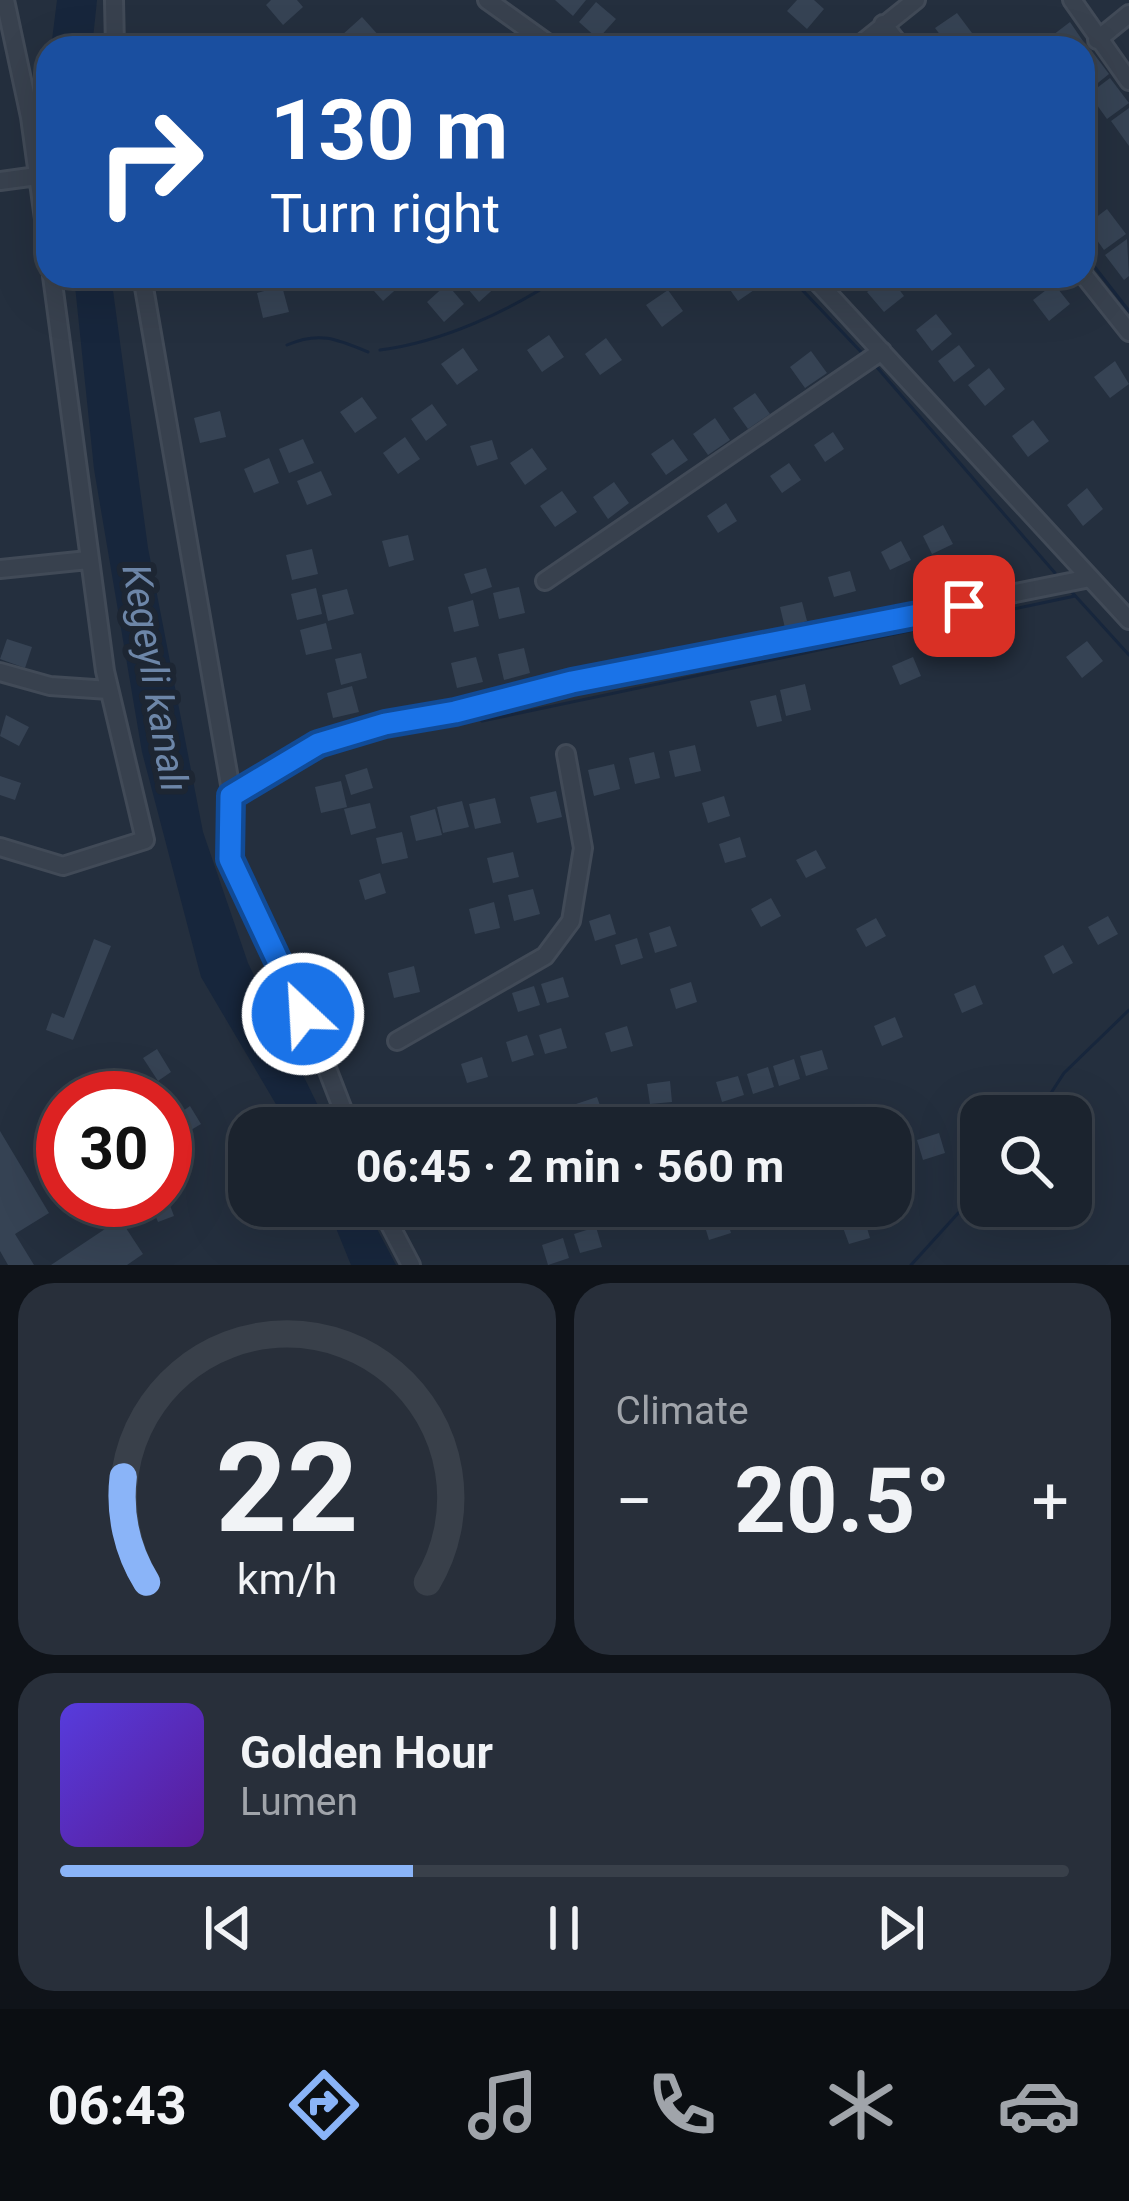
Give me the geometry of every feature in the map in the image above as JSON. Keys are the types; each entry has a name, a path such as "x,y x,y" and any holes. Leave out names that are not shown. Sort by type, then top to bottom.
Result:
{"street":[{"path":"5,0 36,168"},
{"path":"114,0 115,36"},
{"path":"487,0 537,36"},
{"path":"870,36 916,0"},
{"path":"1072,0 1094,36"},
{"path":"1097,40 1129,14"},
{"path":"883,24 892,36"},
{"path":"1095,37 1129,81"},
{"path":"0,181 36,176"},
{"path":"0,847 63,866 145,840 109,690 54,288"},
{"path":"144,288 231,796 230,859 322,1053 342,1107"},
{"path":"823,288 1129,620"},
{"path":"1094,288 1129,332"},
{"path":"545,581 882,351"},
{"path":"0,569 88,560"},
{"path":"231,796 318,744 385,724 1090,578"},
{"path":"0,672 50,686 109,690"},
{"path":"397,1041 545,956 572,921 583,848 566,754"},
{"path":"391,1227 411,1265"}],"water":[{"path":"57,0 97,0 93,36 52,36"},
{"name":"Kegeyli kanalı","path":"75,288 113,288 148,548 203,832 248,963 319,1107 278,1107 201,977 142,752 94,469"},
{"path":"336,1227 376,1227 396,1265 351,1265"}],"building":[{"path":"271,0 297,0 303,7 283,25 266,5"},
{"path":"555,0 586,0 573,16"},
{"path":"797,0 814,0 824,9 807,29 787,11"},
{"path":"596,2 616,19 601,36 579,22"},
{"path":"957,13 974,36 941,36 935,28"},
{"path":"362,17 379,36 343,36"},
{"path":"1070,22 1080,36 1052,36"},
{"path":"1095,55 1109,74 1095,85"},
{"path":"1110,78 1129,103 1107,119 1095,102 1095,89"},
{"path":"1129,108 1129,146 1111,121"},
{"path":"1107,209 1126,234 1104,250 1095,238 1095,218"},
{"path":"1127,239 1129,276 1124,280 1105,255"},
{"path":"283,288 289,312 263,318 257,293"},
{"path":"371,288 397,288 383,301"},
{"path":"443,288 450,288 464,304 444,322 427,302"},
{"path":"467,288 495,288 479,302"},
{"path":"729,288 757,288 738,301"},
{"path":"898,288 904,296 884,312 867,292"},
{"path":"1049,288 1057,288 1070,304 1049,321 1033,300"},
{"path":"668,290 683,311 662,327 646,305"},
{"path":"936,314 952,334 932,351 916,330"},
{"path":"549,335 564,357 542,372 527,350"},
{"path":"606,338 622,360 600,375 585,354"},
{"path":"959,345 975,366 954,382 938,361"},
{"path":"463,348 478,370 457,385 441,364"},
{"path":"811,351 827,373 805,388 790,367"},
{"path":"1115,361 1129,384 1110,398 1094,377"},
{"path":"989,368 1005,389 985,406 968,385"},
{"path":"755,393 770,414 748,429 733,408"},
{"path":"362,397 377,418 355,433 340,412"},
{"path":"432,404 447,425 426,441 411,419"},
{"path":"220,411 226,437 200,443 194,418"},
{"path":"715,418 730,440 708,455 693,434"},
{"path":"1033,420 1049,441 1028,457 1012,436"},
{"path":"833,432 844,449 825,462 814,445"},
{"path":"405,437 420,459 398,474 383,453"},
{"path":"303,439 314,463 289,473 279,449"},
{"path":"673,439 688,460 666,475 651,454"},
{"path":"492,440 498,459 477,466 470,446"},
{"path":"532,448 547,469 525,485 510,463"},
{"path":"269,458 279,483 254,493 244,469"},
{"path":"789,463 801,480 782,493 770,476"},
{"path":"321,471 332,495 307,505 297,481"},
{"path":"614,482 629,503 608,519 593,497"},
{"path":"1087,488 1103,509 1083,526 1067,505"},
{"path":"562,491 577,512 555,527 540,506"},
{"path":"726,503 737,521 718,533 707,516"},
{"path":"943,525 953,544 932,554 923,536"},
{"path":"408,535 414,560 389,567 382,541"},
{"path":"901,541 911,560 890,570 881,552"},
{"path":"312,549 318,574 292,580 286,555"},
{"path":"486,568 492,587 471,594 464,574"},
{"path":"850,571 856,591 834,597 828,577"},
{"path":"519,587 525,613 499,619 493,593"},
{"path":"316,588 322,614 297,620 291,594"},
{"path":"347,589 354,614 328,621 322,595"},
{"path":"473,600 479,626 454,632 448,607"},
{"path":"802,602 807,621 785,628 780,607"},
{"path":"326,623 332,649 306,655 300,630"},
{"path":"7,639 32,647 25,668 0,659"},
{"path":"1087,641 1103,661 1082,678 1066,657"},
{"path":"524,648 530,673 504,680 498,654"},
{"path":"361,653 367,678 341,685 335,659"},
{"path":"476,657 483,682 457,688 451,663"},
{"path":"913,657 921,676 900,685 892,666"},
{"path":"805,684 811,710 786,716 780,690"},
{"path":"352,686 359,712 333,718 327,693"},
{"path":"776,695 782,721 757,727 750,701"},
{"path":"6,715 29,727 19,746 0,736"},
{"path":"695,745 701,771 675,777 669,751"},
{"path":"654,752 660,778 635,784 629,758"},
{"path":"614,764 620,789 594,796 588,770"},
{"path":"367,768 373,788 351,795 345,775"},
{"path":"0,776 21,783 15,800 0,795"},
{"path":"341,781 347,807 321,813 315,787"},
{"path":"556,791 562,817 537,823 530,797"},
{"path":"724,796 730,816 708,823 702,803"},
{"path":"495,798 501,823 475,829 469,804"},
{"path":"462,801 469,827 443,833 437,807"},
{"path":"370,803 376,828 351,835 344,809"},
{"path":"435,809 442,835 416,841 410,816"},
{"path":"402,832 408,858 382,864 376,838"},
{"path":"740,837 746,857 725,863 719,844"},
{"path":"816,850 826,868 806,878 796,860"},
{"path":"513,852 519,877 493,883 487,858"},
{"path":"380,873 386,893 365,900 359,880"},
{"path":"533,889 540,914 514,921 508,895"},
{"path":"771,898 781,916 761,927 751,909"},
{"path":"494,902 500,928 475,934 469,909"},
{"path":"610,914 616,934 595,941 589,921"},
{"path":"1108,916 1118,934 1098,945 1088,927"},
{"path":"876,918 886,936 866,947 856,929"},
{"path":"670,926 677,946 655,953 649,933"},
{"path":"637,938 643,958 621,965 615,945"},
{"path":"94,939 111,946 73,1040 46,1030 52,1013 64,1018"},
{"path":"1063,945 1073,963 1053,974 1044,956"},
{"path":"414,966 420,992 394,998 388,973"},
{"path":"563,977 569,997 547,1003 541,984"},
{"path":"691,982 697,1002 676,1009 670,989"},
{"path":"975,985 983,1004 962,1013 954,994"},
{"path":"534,986 540,1005 518,1012 512,993"},
{"path":"895,1017 903,1037 882,1046 874,1026"},
{"path":"627,1026 633,1046 611,1052 605,1033"},
{"path":"561,1028 567,1048 545,1054 539,1035"},
{"path":"527,1035 534,1055 512,1062 506,1042"},
{"path":"157,1049 170,1071 151,1071 143,1058"},
{"path":"822,1050 828,1069 806,1076 800,1056"},
{"path":"482,1057 488,1077 467,1083 461,1064"},
{"path":"794,1059 800,1079 779,1086 773,1066"},
{"path":"768,1067 774,1087 753,1094 747,1074"},
{"path":"738,1076 744,1095 722,1102 716,1082"},
{"path":"670,1081 672,1102 650,1104 647,1084"},
{"path":"597,1097 600,1107 577,1107"},
{"path":"192,1109 201,1124 192,1129"},
{"path":"0,1131 36,1191 36,1221 15,1234 34,1265 8,1265 0,1251"},
{"path":"939,1133 945,1153 923,1160 917,1140"},
{"path":"108,1227 125,1227 143,1254 127,1265 51,1265"},
{"path":"596,1227 602,1247 580,1253 574,1234"},
{"path":"705,1227 729,1227 731,1233 709,1240"},
{"path":"843,1227 867,1227 870,1238 849,1244"},
{"path":"563,1238 569,1258 548,1265 542,1245"}],"waterway":[{"path":"1095,267 1129,311"},
{"path":"380,350 475,323 542,288"},
{"path":"800,288 864,355"},
{"path":"287,345 328,338 368,352"},
{"path":"875,365 1055,573"},
{"path":"1070,590 1129,655"},
{"path":"482,721 1075,596"},
{"path":"1050,1095 1064,1073 1129,1010"},
{"path":"911,1265 960,1211"}],"route":[{"path":"303,1014 230,859 231,796 318,744 385,724 455,712 572,682 964,606"}]}
